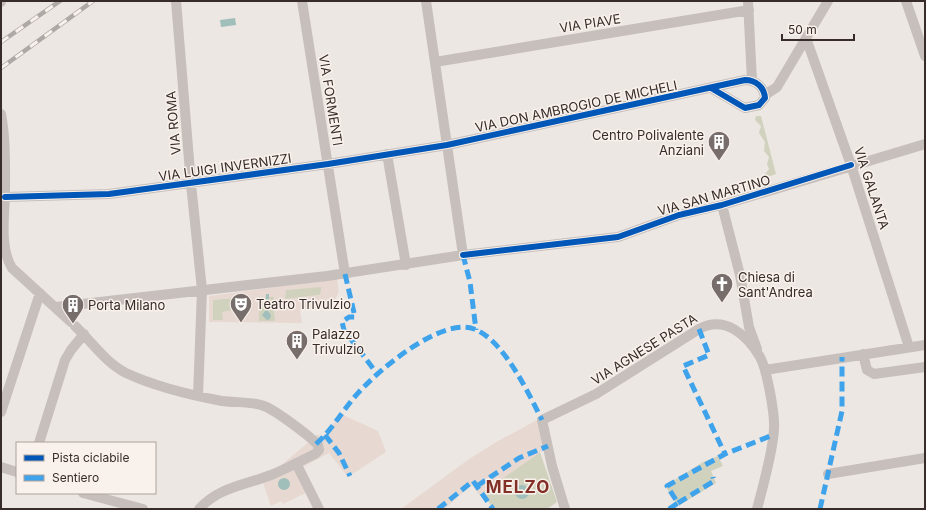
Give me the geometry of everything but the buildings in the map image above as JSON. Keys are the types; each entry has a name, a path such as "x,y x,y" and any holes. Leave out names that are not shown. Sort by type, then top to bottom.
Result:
{"street":[{"name":"VIA ROMA","path":"176,1 191,184 202,290 198,396"},
{"name":"VIA FORMENTI","path":"302,1 345,274"},
{"path":"426,1 462,255"},
{"path":"765,95 776,87 828,1"},
{"path":"906,1 925,56"},
{"path":"711,88 745,108 759,105 765,100 765,95 762,88 752,80 748,6"},
{"name":"VIA PIAVE","path":"435,62 748,6"},
{"name":"VIA GALANTA","path":"806,38 851,165 909,347"},
{"name":"VIA DON AMBROGIO DE MICHELI","path":"447,145 752,80"},
{"path":"1,114 5,197 3,241 6,259 12,268 56,307 107,359 125,372 159,386 198,396 228,402 259,404 268,407 316,444 319,450 296,463 263,478 221,492 199,509"},
{"name":"VIA SAN MARTINO","path":"56,307 345,274 462,255 618,237 680,214 722,205 925,144"},
{"name":"VIA LUIGI INVERNIZZI","path":"5,197 101,195 191,184 447,145"},
{"path":"387,154 406,264"},
{"path":"722,205 740,275 752,335 757,354 765,370 774,430 757,509"},
{"path":"1,412 40,293"},
{"name":"VIA AGNESE PASTA","path":"564,508 542,420 596,394 696,331 710,324 721,324 740,333 757,354"},
{"path":"39,442 65,360 70,350 84,334"},
{"path":"765,370 925,344"},
{"path":"863,354 867,370 874,374 925,367"},
{"path":"828,474 925,458"},
{"path":"296,463 319,509"},
{"path":"1,467 16,472"},
{"path":"87,494 144,509"}],"green space":[{"path":"756,116 761,116 776,174 768,177 765,174 769,169 767,164 769,157 764,151 765,142 759,133 761,126 755,120"},
{"path":"321,286 320,295 285,300 285,290"},
{"path":"259,297 274,297 275,321 259,321"},
{"path":"232,298 233,310 223,320 213,320 213,300"},
{"path":"540,452 557,502 547,509 493,509 482,492"},
{"path":"718,456 723,466 711,471 716,483 678,506 665,486 703,462"}],"shaded area":[{"path":"337,279 339,292 332,306 300,310 302,323 209,322 209,296","holes":["321,287 321,292 319,295 285,299 286,290","259,297 274,297 275,321 259,321","232,298 233,310 222,312 223,320 213,320 213,300"]},
{"path":"341,414 378,431 386,452 348,477 329,453 303,467 312,490 283,504 281,501 271,506 260,474 278,468 318,434 322,438"},
{"path":"539,419 552,444 479,495 472,485 444,509 401,509 469,459 498,441"}],"water":[{"path":"235,18 236,25 221,27 220,20"},
{"path":"266,294 269,294 268,311 271,315 270,319 267,320 262,315 266,310"},
{"path":"286,478 289,479 289,489 282,490 279,489 278,482 279,479"},
{"path":"519,485 525,485 529,489 529,495 525,499 519,499 515,495 515,489"}],"railway":[{"path":"1,42 60,1"},
{"path":"1,68 93,1"}],"marked path":[{"path":"463,255 470,282 476,330"},
{"path":"345,274 355,317 349,317 342,322 344,330 378,375"},
{"path":"316,444 328,432 359,392 381,371 412,347 445,331 460,327 474,329 485,335 505,355 530,396 542,420"},
{"path":"699,329 709,355 683,366 725,454"},
{"path":"820,509 842,411 842,357"},
{"path":"325,435 339,453 350,476"},
{"path":"669,509 678,503 667,486 725,454 773,435"},
{"path":"477,486 519,458 548,446"},
{"path":"678,503 714,481 713,477"},
{"path":"438,509 473,481 493,509"}],"cycle path":[{"path":"5,197 109,194 328,164 447,145 745,80 753,81 759,85 765,98 759,105 745,108 711,88"},
{"path":"463,255 618,237 679,215 722,205 851,165"}],"place":[{"name":"Centro Polivalente Anziani","path":"719,162"},
{"name":"Chiesa di Sant'Andrea","path":"722,304"},
{"name":"Porta Milano","path":"73,324"},
{"name":"Teatro Trivulzio","path":"241,324"},
{"name":"Palazzo Trivulzio","path":"297,360"}],"district":[{"name":"MELZO","path":"518,487"}]}
